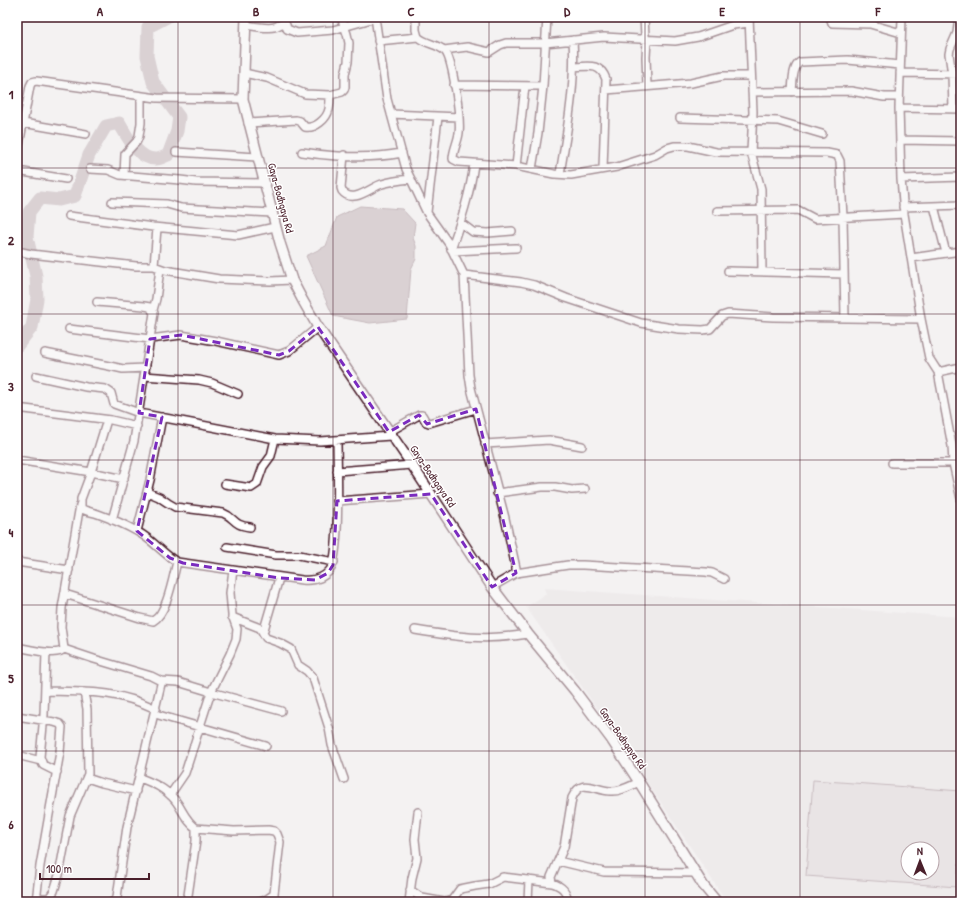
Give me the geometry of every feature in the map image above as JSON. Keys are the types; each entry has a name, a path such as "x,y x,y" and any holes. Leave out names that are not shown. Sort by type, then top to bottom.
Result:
{"street":[{"path":"244,73 267,78 305,94 330,95 337,94 344,90 349,43 341,17"},
{"path":"246,21 273,28 283,24 286,25 289,30 297,33 345,28 350,24 375,17 383,80 406,169 427,213 452,250 464,275 468,375 514,556 516,573"},
{"path":"416,17 416,30 418,37"},
{"path":"532,169 544,86 547,17"},
{"path":"644,17 645,36 647,40 647,86"},
{"path":"830,17 832,23 862,23 901,33"},
{"path":"902,17 899,108 900,179 903,207 921,319 929,358 938,372 952,446 953,463 961,499"},
{"path":"953,109 950,49 957,33 959,17"},
{"path":"444,50 467,47 489,52 506,43 545,43 604,37 665,42 688,39 749,20 752,92 751,152 760,182 762,211 762,272"},
{"name":"Gaya-Bodhgaya Rd","path":"246,21 243,99 275,227 292,280 303,301 318,327 492,586 611,739 703,885 717,902"},
{"path":"378,41 418,37 444,50 450,62 459,117 459,134 453,160 460,162 516,166 560,174 575,175 617,167 655,155 674,146 688,146 716,152 827,153 837,155 840,161 844,217 844,317"},
{"path":"560,174 572,95 574,67 573,40"},
{"path":"792,92 795,68 800,62 848,60 900,65"},
{"path":"574,67 590,66 600,69 604,73 606,79 603,169"},
{"path":"900,73 961,74"},
{"path":"606,90 691,83 723,76 751,76"},
{"path":"17,156 32,82 36,81 157,98 243,99"},
{"path":"454,85 544,86"},
{"path":"516,166 525,86"},
{"path":"752,92 850,91 884,97 899,97"},
{"path":"248,123 296,120 300,121 305,127 312,127 319,123 328,113 330,95"},
{"path":"124,175 125,154 137,140 141,123 141,96"},
{"path":"899,108 961,109"},
{"path":"391,114 421,114 438,117 459,117"},
{"path":"427,213 438,117"},
{"path":"680,118 778,121 822,134"},
{"path":"23,123 86,134"},
{"path":"900,140 961,141"},
{"path":"176,152 257,157"},
{"path":"302,152 378,157 402,153"},
{"path":"344,155 341,188 347,195 359,195 384,183 411,179"},
{"path":"452,250 470,190 474,164"},
{"path":"90,169 108,170 120,175 204,183 264,184"},
{"path":"17,171 66,179"},
{"path":"900,179 961,177"},
{"path":"112,202 167,204 181,208 272,213"},
{"path":"903,207 961,205"},
{"path":"934,206 946,253"},
{"path":"717,211 798,210 815,219 904,214"},
{"path":"69,216 157,228 238,235 275,227"},
{"path":"461,223 472,232 488,233 512,231"},
{"path":"112,520 130,457 137,426 154,316 152,310 156,299 157,228"},
{"path":"452,250 516,248"},
{"path":"17,251 157,268 219,278 270,281 292,280"},
{"path":"911,258 961,251"},
{"path":"728,271 844,274"},
{"path":"464,275 534,285 628,320 679,329 710,330 722,316 728,314 773,317 921,319"},
{"path":"97,302 144,306 152,310"},
{"path":"69,329 150,339 181,335 279,355 289,351 318,327"},
{"path":"45,353 123,369 145,368"},
{"path":"938,372 961,367"},
{"path":"36,376 86,387 105,389 111,393 114,404 139,413 275,439 305,441 337,440 390,434 419,414 422,415 426,422 429,423 476,409"},
{"path":"144,376 199,380 212,383 238,394"},
{"path":"17,408 107,420 137,426"},
{"path":"137,531 147,492 162,417"},
{"path":"64,650 61,627 80,504 107,420"},
{"path":"225,484 251,488 255,487 263,467 271,456 275,439"},
{"path":"80,504 84,511 94,513 137,531 177,562 279,578 315,580 328,573 334,562 337,501 337,440"},
{"path":"485,444 549,440 582,446"},
{"path":"17,460 124,479"},
{"path":"892,463 953,463"},
{"path":"337,471 412,465"},
{"path":"497,492 542,487 585,489"},
{"path":"147,492 159,497 175,507 223,513 228,515 239,526 250,527"},
{"path":"337,501 431,494"},
{"path":"227,547 276,555 299,555 334,562"},
{"path":"17,562 69,570"},
{"path":"65,594 153,621 159,616 165,606 177,562"},
{"path":"492,586 516,573 568,565 603,565 706,572 712,573 724,579"},
{"path":"170,795 185,772 211,692 236,639 236,624 232,618 230,593 233,570"},
{"path":"263,633 279,578"},
{"path":"232,618 260,628 266,638 291,649 298,665 307,671 313,678 329,728 332,745 344,779"},
{"path":"415,630 455,637 472,638 495,638 528,634"},
{"path":"17,647 46,652 59,652 64,650 152,676 161,681 178,682 280,711"},
{"path":"41,762 40,752 44,721 46,652"},
{"path":"112,902 115,901 117,897 128,827 161,681"},
{"path":"45,691 93,692 119,696 134,700 155,711 199,727 266,746"},
{"path":"17,716 60,724 62,727 57,772 40,866 36,900 49,898 54,891 59,875 70,816 87,778 87,709 84,692"},
{"path":"17,755 41,762 48,768 57,772"},
{"path":"87,778 136,791"},
{"path":"140,778 158,785 170,795 188,821 196,828 234,831 268,830 274,831 278,834 280,842 273,902"},
{"path":"552,883 551,876 564,847 572,798 575,792 583,786 610,792 617,791 639,782"},
{"path":"409,902 413,871 417,858 415,839 418,812"},
{"path":"187,902 196,841 196,828"},
{"path":"558,862 604,872 696,873"},
{"path":"410,890 422,898 444,902 452,900 460,890 470,886 489,884 504,877 552,883 562,888 566,893 568,902"},
{"path":"528,902 529,880"},
{"path":"259,902 268,899 274,894"}],"highlighted area":[{"path":"318,327 389,432 419,415 427,424 476,409 516,573 492,587 431,494 337,501 333,565 328,573 315,580 279,578 183,563 170,558 137,531 162,417 139,413 150,339 181,335 279,355 289,351"}],"shaded area":[{"path":"360,206 402,209 415,223 413,238 416,246 416,259 411,269 407,319 370,323 333,316 306,256 326,246 337,217"},
{"path":"544,588 961,617 961,902 727,902 617,737 526,607 546,594"},
{"path":"813,780 961,791 961,831 957,887 806,876"}],"waterway":[{"path":"17,346 32,327 37,299 36,276 27,237 29,212 40,198 59,200 75,196 89,155 106,126 119,123 129,140 144,156 156,159 168,155 177,131 179,117 153,82 147,56 148,27 167,17"}]}
